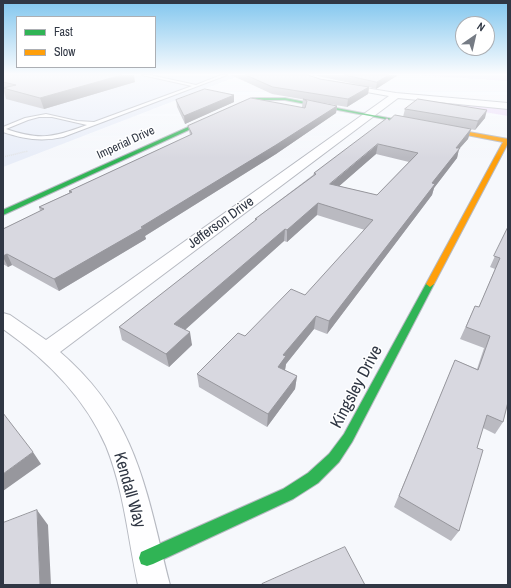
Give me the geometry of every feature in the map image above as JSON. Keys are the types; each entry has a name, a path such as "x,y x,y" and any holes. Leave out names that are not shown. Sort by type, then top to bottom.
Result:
{"street":[{"name":"Imperial Drive","path":"3,213 244,102"},
{"name":"Imperial Drive","path":"303,102 507,141"},
{"name":"Jefferson Drive","path":"46,351 385,102"},
{"path":"472,102 508,106"},
{"name":"Kingsley Drive","path":"148,558 288,494 313,478 334,458 348,438 507,141"},
{"name":"Kendall Way","path":"3,320 25,334 46,351 81,386 108,424 127,469 154,585"}],"lane":[{"path":"3,130 31,139 45,139 61,136 153,102"},
{"path":"3,130 20,121 41,116 51,116 85,123 103,121"}],"shaded area":[{"path":"3,102 170,102 3,167"},
{"path":"428,102 508,108 508,116"}],"building":[{"path":"177,102 216,102 184,116"},
{"path":"241,102 275,102 305,108 307,102 320,102 337,106 141,227 143,228 54,279 7,254 3,256 3,229 44,209 39,207 72,192 69,191 192,134 188,126"},
{"path":"414,102 440,102 487,110 478,121 405,109"},
{"path":"395,115 471,129 456,148 460,148 432,183 435,184 329,321 316,316 283,355 286,356 278,367 297,376 268,414 197,374 238,333 245,336 291,289 305,295 373,220 318,203 287,230 285,229 174,324 190,332 166,354 119,327 257,219 255,219 316,174 314,173 387,118 389,120","holes":["378,144 418,153 377,195 330,184"]},
{"path":"508,227 508,402 503,422 487,415 477,448 483,450 459,531 399,496 455,360 478,370 490,336 466,327 475,306 479,307 500,258 494,256"},
{"path":"3,413 33,452 3,474"},
{"path":"37,510 40,585 3,585 3,523"},
{"path":"345,547 365,585 262,585 262,584"}],"traffic: fast":[{"path":"3,213 245,102"},
{"path":"303,102 396,120"},
{"path":"147,558 288,494 313,478 334,458 348,438 430,284"}],"traffic: slow":[{"path":"396,120 508,141"},
{"path":"430,284 506,141"}]}
